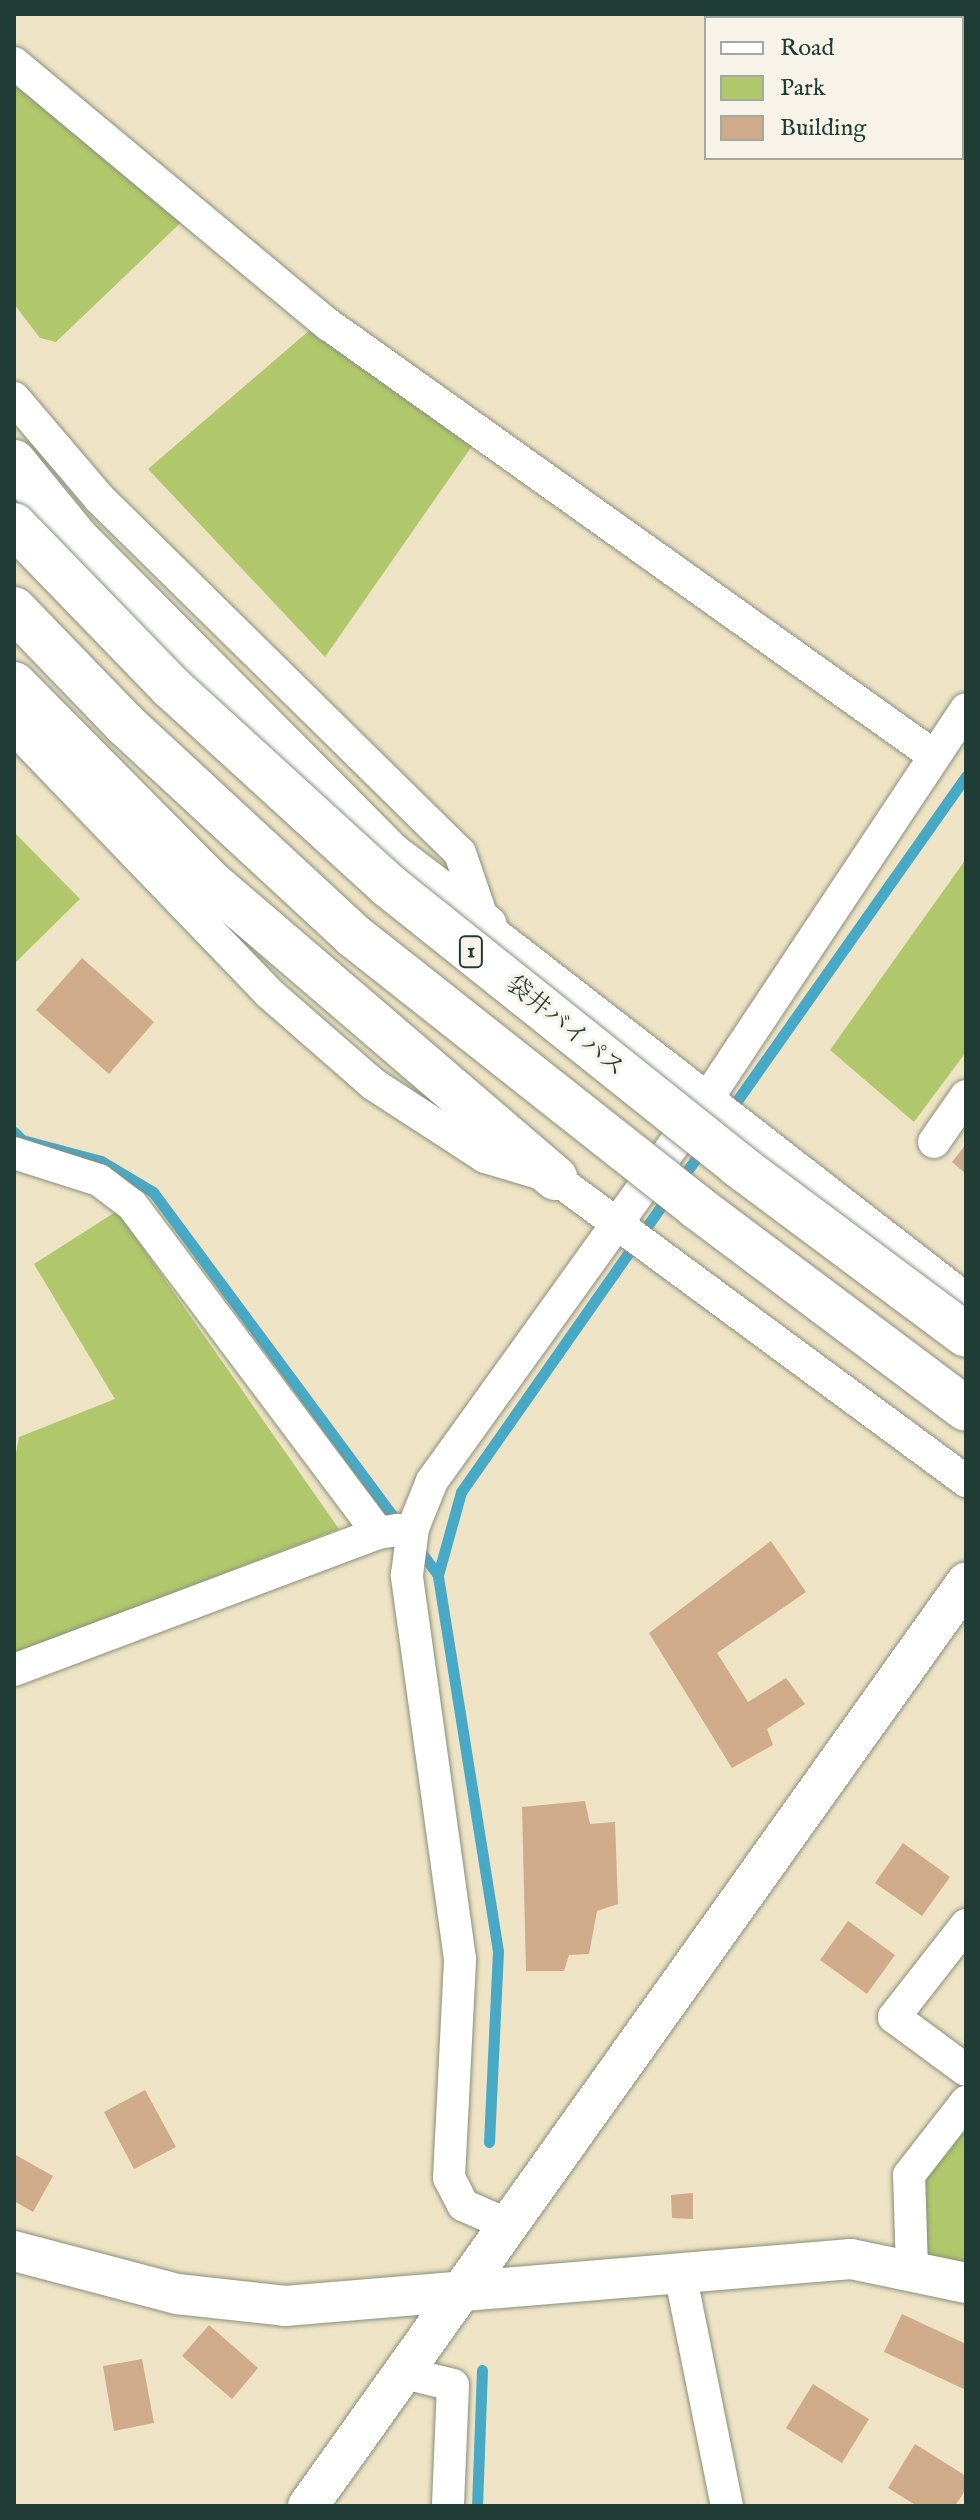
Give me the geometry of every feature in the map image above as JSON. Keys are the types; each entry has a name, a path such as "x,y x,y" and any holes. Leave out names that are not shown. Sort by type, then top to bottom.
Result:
{"highway":[{"path":"14,462 77,539 391,855 485,926"},
{"name":"袋井バイパス","path":"14,525 171,687 389,886 738,1165 966,1335"},
{"path":"14,609 125,724 354,936 697,1207 966,1409"},
{"path":"14,684 210,882 555,1178"}],"street":[{"path":"14,63 329,325 933,755"},
{"path":"14,398 99,498 460,853 485,926 966,1299"},
{"path":"506,2224 463,2205 449,2178 460,1959 407,1575 413,1528 432,1481 707,1099 966,709"},
{"path":"14,728 270,994 373,1084 485,1157 555,1178 617,1227 966,1481"},
{"path":"934,1142 966,1096"},
{"path":"14,1153 99,1180 132,1205 378,1533"},
{"path":"14,1670 378,1533 413,1528"},
{"path":"308,2506 405,2373 506,2224 966,1583"},
{"path":"966,1925 894,2017 966,2070"},
{"path":"912,2269 909,2175 966,2102"},
{"path":"14,2251 177,2294 285,2306 851,2259 912,2269 966,2283"},
{"path":"680,2273 727,2506"},
{"path":"405,2373 453,2385 448,2506"}],"green space":[{"path":"14,70 193,211 56,342 40,338 14,304"},
{"path":"311,329 481,433 325,657 148,469"},
{"path":"14,832 80,899 14,964"},
{"path":"966,859 966,1052 914,1122 830,1050"},
{"path":"117,1211 339,1529 14,1654 14,1464 19,1437 115,1399 34,1264"},
{"path":"966,2102 966,2266 926,2258 909,2175"}],"building":[{"path":"82,958 154,1022 109,1074 36,1010"},
{"path":"966,1144 966,1174 952,1162"},
{"path":"771,1541 806,1592 717,1653 748,1702 786,1678 805,1704 767,1729 773,1745 732,1768 649,1633"},
{"path":"585,1801 590,1824 615,1822 618,1904 597,1911 589,1954 569,1955 564,1971 526,1971 522,1807"},
{"path":"903,1843 950,1877 922,1916 875,1883"},
{"path":"848,1921 895,1955 867,1994 820,1960"},
{"path":"145,2090 176,2147 134,2169 104,2112"},
{"path":"14,2154 53,2176 33,2212 14,2201"},
{"path":"693,2193 693,2219 672,2218 671,2195"},
{"path":"902,2314 966,2344 966,2390 884,2352"},
{"path":"209,2325 258,2368 232,2399 182,2356"},
{"path":"142,2359 154,2423 114,2431 103,2366"},
{"path":"813,2384 869,2419 842,2463 786,2428"},
{"path":"915,2444 966,2476 966,2489 955,2506 917,2506 888,2488"}],"waterway":[{"path":"729,1112 966,776"},
{"path":"14,1132 22,1140 101,1161 153,1192 399,1524"},
{"path":"680,1180 703,1149"},
{"path":"489,2142 498,1951 438,1575 461,1492 670,1194"},
{"path":"417,1547 438,1575"},
{"path":"477,2506 482,2370"}]}
